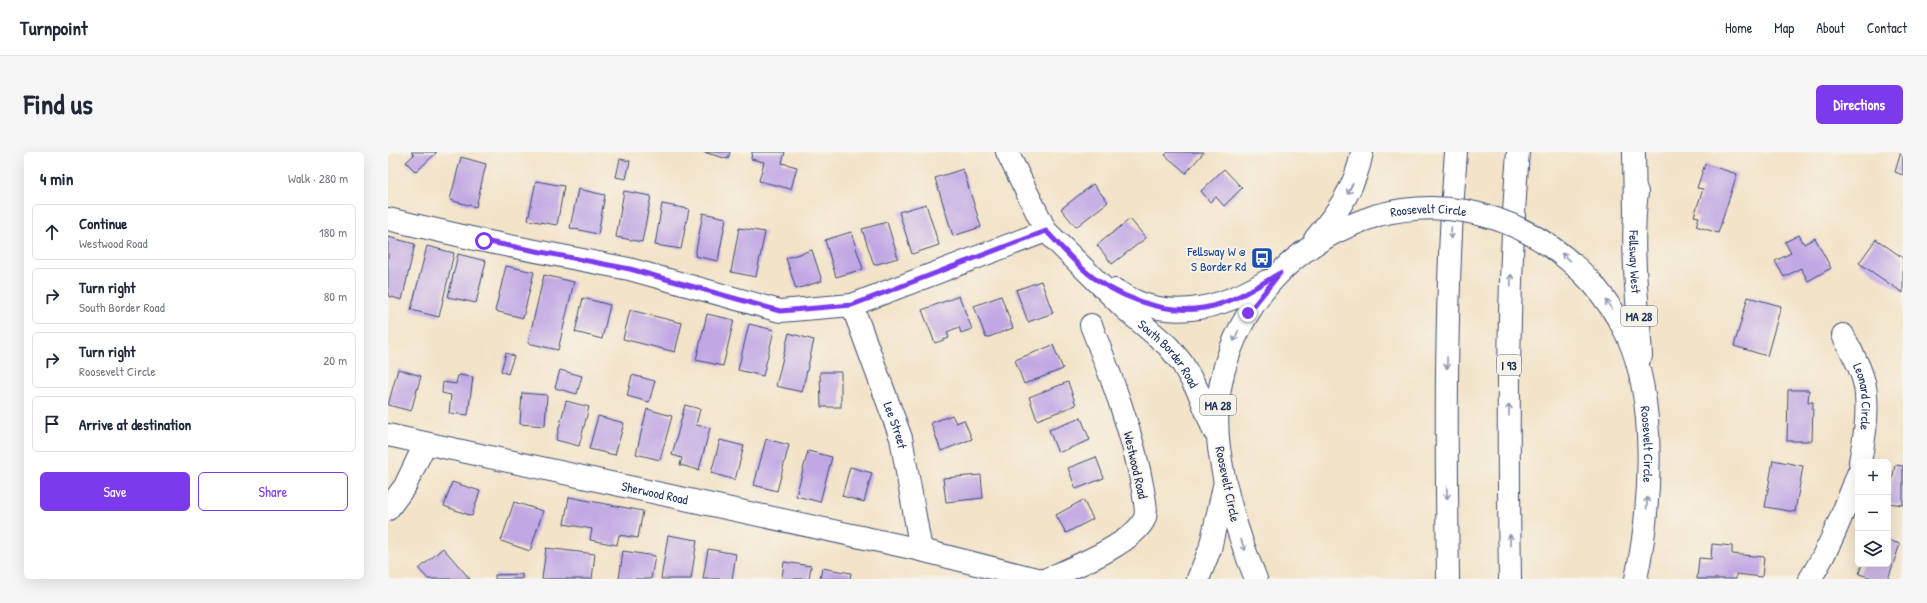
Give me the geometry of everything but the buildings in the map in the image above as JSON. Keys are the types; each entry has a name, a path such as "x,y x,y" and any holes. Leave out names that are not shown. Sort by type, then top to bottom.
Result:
{"main road":[{"name":"South Border Road","path":"1007,152 1046,231 1125,309 1168,346 1182,363 1205,407 1219,447"},
{"name":"MA 28","path":"1303,252 1343,202 1357,176 1362,152"},
{"path":"1448,579 1448,294 1456,152"},
{"name":"I 93","path":"1510,579 1509,357 1514,207 1518,152"},
{"path":"1634,152 1635,212"},
{"name":"Fellsway West","path":"1644,152 1635,212 1634,254 1646,421"},
{"name":"Roosevelt Circle","path":"1256,579 1241,539 1225,482 1219,447 1218,404 1228,357 1248,313 1280,273 1303,252 1343,228 1378,215 1402,211 1432,209 1466,212 1502,221 1520,228 1547,243 1575,265 1594,285 1619,320 1631,347 1640,376 1646,421 1648,481 1643,542 1636,579"},
{"path":"388,219 484,241 630,269 780,311 852,305 1046,231"},
{"name":"South Border Road","path":"1093,278 1140,303 1164,308 1190,309 1220,304 1247,293 1280,273"},
{"name":"Lee Street","path":"852,305 901,438 921,550"},
{"name":"Westwood Road","path":"1047,579 1100,554 1132,534 1145,519 1145,503 1139,466 1116,389 1091,325"},
{"name":"Leonard Circle","path":"1843,335 1856,360 1866,394 1865,431 1860,459"},
{"name":"Sherwood Road","path":"388,435 921,550"},
{"path":"388,509 406,486 425,444"},
{"path":"1198,579 1210,549 1225,482"},
{"path":"1810,579 1820,563 1842,517 1855,482"},
{"name":"MA 28","path":"1639,579 1643,542"},
{"path":"921,550 1036,579"}],"place":[{"name":"Fellsway W @ S Border Rd","path":"1262,258"}],"route":[{"path":"484,241 630,269 780,311 852,305 1046,231 1093,278 1140,303 1164,308 1190,309 1220,304 1247,293 1280,273 1257,299 1248,313"}]}
